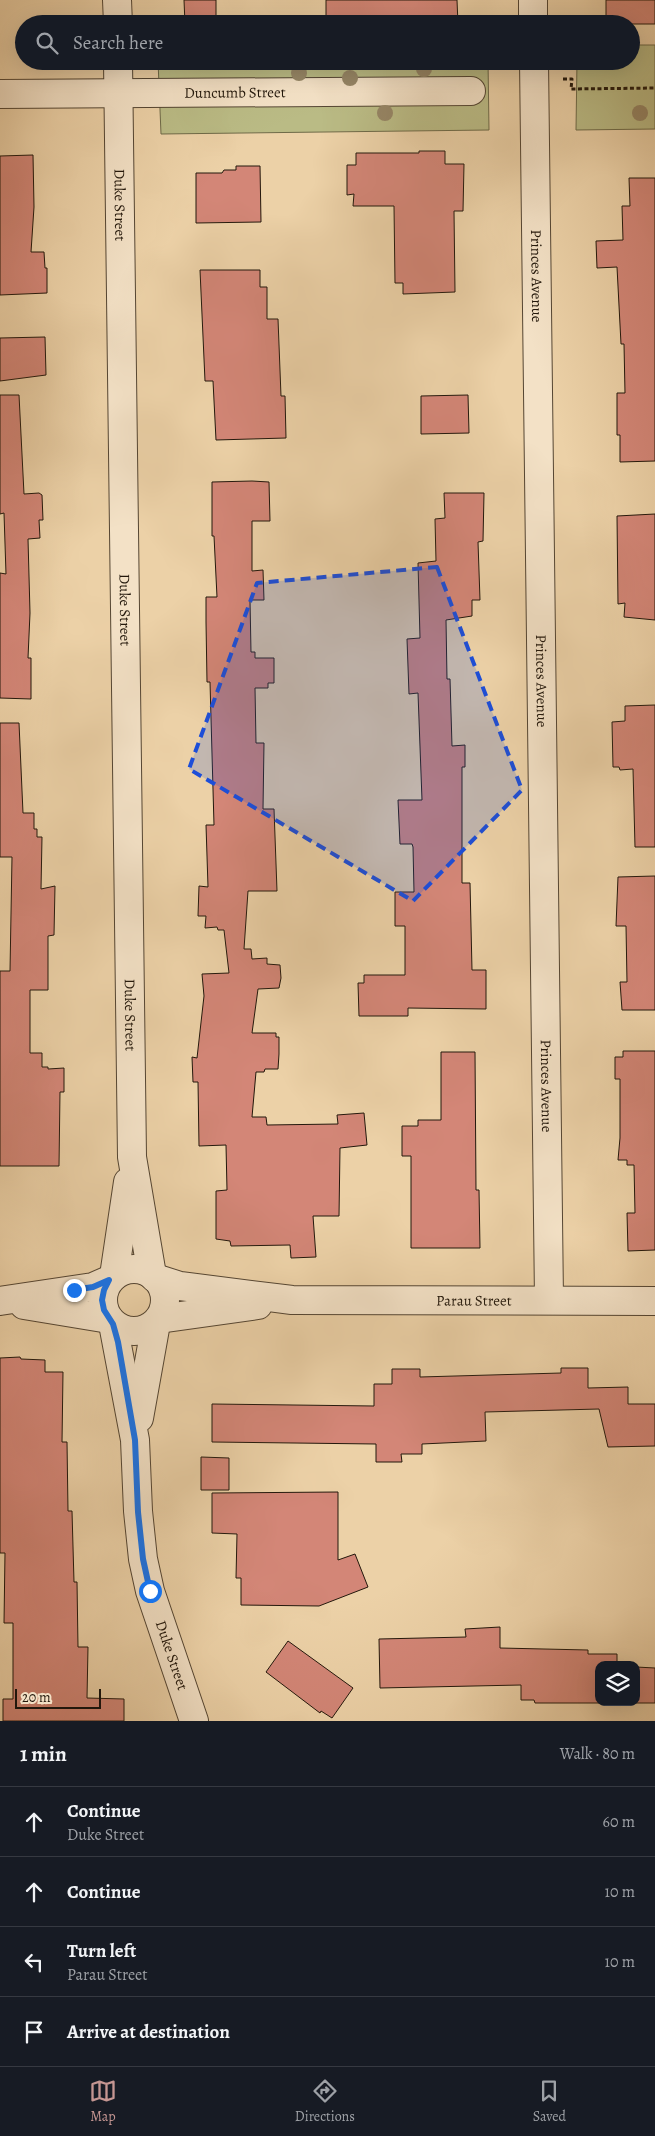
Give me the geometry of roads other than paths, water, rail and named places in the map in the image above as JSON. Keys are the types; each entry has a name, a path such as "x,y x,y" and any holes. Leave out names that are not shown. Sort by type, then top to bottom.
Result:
{"street":[{"path":"117,0 118,15"},
{"path":"533,0 533,15"},
{"name":"Duke Street","path":"118,70 132,1157 154,1276"},
{"name":"Princes Avenue","path":"534,70 549,1300"},
{"name":"Duncumb Street","path":"0,94 471,92"},
{"name":"Duke Street","path":"111,1278 132,1157"},
{"path":"132,1269 142,1270 154,1276 162,1287 165,1298 164,1309 157,1321 146,1329 134,1332 123,1330 111,1321 0,1301 93,1287 122,1271 132,1269"},
{"name":"Parau Street","path":"154,1276 180,1286 292,1300 655,1301"},
{"path":"111,1278 104,1290 102,1300 111,1321"},
{"name":"Parau Street","path":"157,1321 292,1300"},
{"name":"Duke Street","path":"111,1321 135,1440 138,1512 143,1559 150,1591 194,1721"},
{"name":"Duke Street","path":"135,1440 157,1321"}]}
